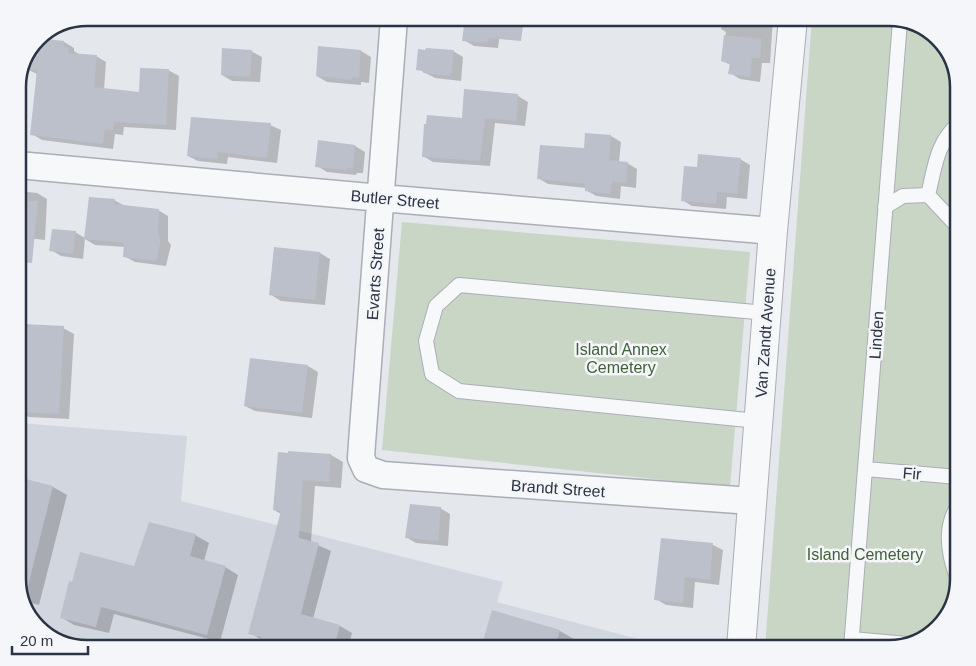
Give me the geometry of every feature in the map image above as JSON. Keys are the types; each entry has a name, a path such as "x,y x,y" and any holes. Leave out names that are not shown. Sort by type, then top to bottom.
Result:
{"street":[{"name":"Evarts Street","path":"366,469 361,458 393,26"},
{"name":"Van Zandt Avenue","path":"742,640 772,230 792,26"},
{"name":"Butler Street","path":"26,166 381,198 772,230"},
{"name":"Brandt Street","path":"366,469 383,475 752,501"}],"lane":[{"name":"Linden","path":"851,640 899,27"},
{"path":"928,195 937,158 945,136 950,131"},
{"path":"885,207 903,196 928,195 950,218"},
{"path":"758,421 459,390 432,374 426,341 436,306 460,285 767,313"},
{"name":"Fir","path":"866,468 950,476"},
{"path":"950,528 948,542 950,552"}],"shaded area":[{"path":"26,424 187,436 181,501 503,582 497,602 642,640 88,640 76,639 60,633 41,619 34,609 27,590"}],"green space":[{"name":"Island Cemetery","path":"811,26 888,26 904,28 922,37 937,50 948,72 950,88 949,590 943,606 929,625 916,633 900,639 766,640"},
{"name":"Island Annex Cemetery","path":"402,222 750,252 730,487 382,450"}],"building":[{"path":"464,26 523,26 521,41 489,38 488,43 462,41"},
{"path":"724,35 762,39 760,58 752,58 750,77 728,74 730,63 721,61"},
{"path":"49,39 64,41 64,47 69,47 68,53 97,55 94,87 139,92 140,68 169,69 166,125 114,122 113,130 105,129 103,144 30,135 37,70 29,69 39,50"},
{"path":"318,46 361,50 359,78 352,77 351,80 316,76"},
{"path":"222,48 252,50 250,77 221,75"},
{"path":"426,48 454,50 451,76 423,73 424,71 416,70 418,49 425,50"},
{"path":"464,89 518,94 516,121 485,118 480,161 422,157 424,124 426,124 427,115 462,118"},
{"path":"191,117 271,123 267,158 218,152 217,159 187,156"},
{"path":"585,133 611,135 609,160 628,162 626,183 612,181 610,194 585,191 585,184 537,179 540,145 584,148"},
{"path":"318,140 355,145 353,168 347,168 346,170 315,167"},
{"path":"698,154 741,158 737,194 717,192 716,204 681,201 684,166 697,167"},
{"path":"89,197 115,199 114,204 159,209 158,234 161,239 156,261 123,257 124,243 84,239"},
{"path":"38,201 32,263 26,263 26,202"},
{"path":"52,229 76,231 73,254 49,251"},
{"path":"274,247 320,252 315,300 269,295"},
{"path":"26,324 64,326 59,414 26,412"},
{"path":"250,358 308,365 302,413 244,406"},
{"path":"288,451 331,454 329,482 303,480 299,538 319,543 301,614 340,625 336,640 260,640 261,637 248,634 281,511 273,510 278,452 288,453"},
{"path":"26,479 53,486 27,590"},
{"path":"410,504 441,507 438,541 405,538"},
{"path":"149,522 196,534 190,556 226,566 207,635 101,607 96,627 60,618 69,581 72,582 80,552 134,566"},
{"path":"661,538 713,543 710,580 685,577 683,603 654,600"},
{"path":"492,610 560,630 557,640 483,640"}]}
